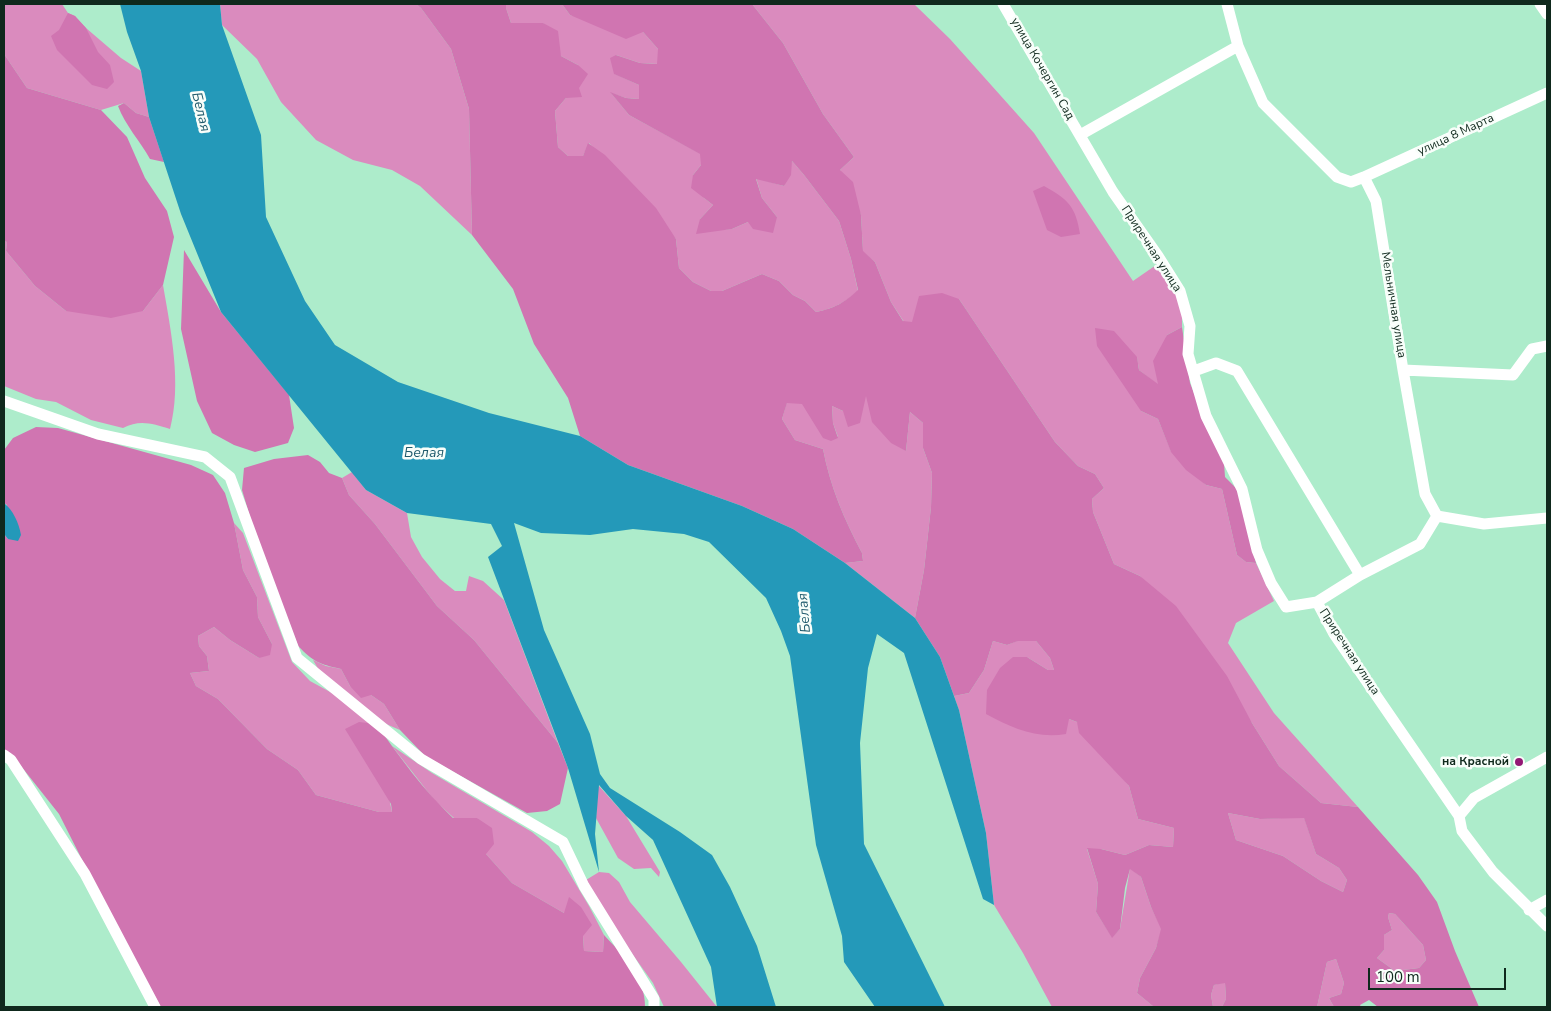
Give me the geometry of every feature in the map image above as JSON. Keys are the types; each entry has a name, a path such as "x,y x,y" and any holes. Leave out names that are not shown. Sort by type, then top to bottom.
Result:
{"street":[{"name":"улица Кочергин Сад","path":"1004,4 1080,135"},
{"path":"1227,4 1238,46 1263,103 1337,177 1352,182 1364,178"},
{"path":"1540,4 1547,14"},
{"path":"1080,135 1238,46"},
{"name":"улица 8 Марта","path":"1364,178 1547,93"},
{"name":"Приречная улица","path":"1080,135 1113,192 1180,291 1190,326 1188,354 1206,416 1242,489 1257,550 1271,584 1286,607 1317,602 1334,634 1459,816 1462,831 1492,872 1547,926"},
{"name":"Мельничная улица","path":"1364,178 1376,201 1425,494 1437,516"},
{"path":"1403,370 1513,375 1532,348 1547,346"},
{"path":"1194,372 1216,363 1237,371 1360,575"},
{"path":"4,401 98,434 205,457 230,477 297,658 421,758 563,842 584,886 654,999 654,1007"},
{"path":"1317,602 1360,575 1420,544 1437,516 1484,524 1547,518"},
{"path":"4,755 11,760 85,874 155,1007"},
{"path":"1459,816 1474,798 1547,757"},
{"path":"1530,910 1547,900"}],"shaded area":[{"path":"4,4 62,4 68,13 75,16 121,58 141,71 149,117 136,113 124,103 101,110 27,88 4,54"},
{"path":"220,4 416,4 421,8 451,49 469,109 472,235 420,186 392,170 353,160 316,140 281,102 257,59 222,25"},
{"path":"416,4 506,4 511,23 543,23 558,31 561,56 578,65 588,74 579,88 582,97 566,98 555,111 558,147 568,156 583,156 588,143 605,155 656,208 676,239 679,268 693,282 711,291 722,291 762,274 779,281 793,295 805,301 816,312 839,304 858,290 839,221 804,175 792,161 791,175 784,186 756,179 762,198 777,217 773,233 753,229 748,222 732,229 696,234 700,219 713,205 691,188 693,175 701,165 700,154 629,115 610,92 626,98 639,99 639,85 614,74 610,58 616,55 640,63 657,64 658,49 643,32 626,39 570,15 562,4 752,4 783,43 823,114 854,157 840,170 853,182 861,215 863,251 875,262 891,302 903,321 912,322 919,296 942,293 959,299 1055,442 1078,466 1095,474 1104,488 1092,499 1093,512 1114,564 1140,576 1176,606 1227,676 1252,723 1279,766 1321,803 1358,807 1418,875 1437,902 1479,1007 1378,1007 1369,1000 1360,1005 1361,1007 1334,1007 1329,998 1341,994 1344,983 1336,959 1327,962 1317,1007 1222,1007 1226,999 1225,983 1214,985 1211,995 1213,1007 1154,1007 1137,993 1140,978 1156,948 1161,929 1141,877 1130,869 1125,888 1120,929 1112,938 1096,912 1098,884 1087,848 1101,849 1125,855 1149,845 1173,847 1174,828 1138,819 1129,786 1079,733 1077,722 1069,719 1066,734 1044,735 1015,728 986,714 987,690 1000,668 1013,657 1027,657 1048,670 1054,670 1050,658 1036,641 1018,641 1007,645 993,641 984,670 969,693 954,696 940,657 915,618 924,570 931,507 932,473 923,448 923,423 910,412 906,451 891,443 872,422 866,396 860,423 848,427 843,411 832,406 833,423 838,438 831,441 823,438 802,404 787,403 782,419 795,440 823,449 838,502 862,553 863,561 845,563 793,529 742,506 628,465 580,436 568,398 534,344 513,289 472,235 469,109 451,49","holes":["1228,813 1260,819 1304,818 1316,854 1339,868 1347,880 1343,892 1321,881 1283,856 1236,840","1389,913 1395,914 1423,945 1426,960 1419,968 1395,971 1377,958 1384,950 1384,935 1392,930 1388,917"]},
{"path":"506,4 562,4 570,15 643,32 658,49 658,64 640,63 616,55 615,74 639,85 639,99 626,98 611,93 629,115 701,154 701,165 693,175 704,198 713,205 700,219 717,230 732,229 748,222 777,217 762,198 756,178 784,186 792,161 839,221 851,259 858,291 848,299 829,309 816,312 805,301 793,295 779,281 762,274 722,291 711,291 693,282 679,268 676,239 589,143 583,156 568,156 558,147 555,111 566,98 579,88 578,65 561,56 543,23 511,23"},
{"path":"752,4 914,4 950,39 1034,133 1133,281 1159,263 1182,304 1182,327 1167,335 1158,385 1139,370 1137,357 1141,411 1158,419 1171,451 1206,485 1222,489 1237,555 1246,562 1256,563 1274,601 1236,623 1228,643 1274,713 1358,807 1321,803 1279,766 1252,723 1140,576 1114,564 1093,512 1092,499 1104,488 1095,474 1078,466 1055,442 959,299 912,323 904,322 891,302 875,262 863,252 861,215 840,170 854,157 823,114 783,43"},
{"path":"68,13 75,16 86,28 98,52 110,65 114,82 107,89 92,85 57,50 51,36 59,30"},
{"path":"4,54 27,88 101,110 127,137 145,178 167,211 174,237 163,285 143,311 111,318 66,311 35,286 6,251 7,242 4,241"},
{"path":"124,103 136,113 149,117 164,162 150,159 121,113 118,106"},
{"path":"1044,186 1059,195 1070,205 1076,217 1080,234 1061,237 1047,230 1033,191"},
{"path":"4,241 7,242 6,251 35,286 66,311 143,311 163,285 172,339 175,376 175,394 170,429 141,423 123,428 91,420 56,402 36,399 4,386"},
{"path":"184,250 221,312 289,395 294,428 288,443 255,452 234,445 212,433 197,401 181,329"},
{"path":"1182,327 1190,383 1224,463 1225,477 1237,489 1256,563 1246,562 1237,555 1222,489 1206,485 1186,470 1171,452 1158,419 1141,411 1097,346 1095,328 1114,331 1137,357 1139,370 1158,384 1153,361 1167,335"},
{"path":"866,394 906,451 910,412 923,423 923,448 932,473 931,507 924,570 915,618 845,563 863,561 862,553 838,502 823,449 795,440 782,419 787,402 802,403 838,437 833,423 832,406 843,411"},
{"path":"36,427 58,428 191,465 213,475 225,493 234,523 243,570 257,597 258,617 272,644 270,655 259,658 230,640 214,627 198,636 199,646 207,656 209,671 190,673 196,686 218,699 267,749 298,770 316,795 379,812 392,812 391,804 345,729 359,722 376,724 422,785 453,818 477,818 492,828 494,844 486,854 512,883 564,913 569,897 581,907 592,925 583,936 584,951 603,952 604,935 632,968 642,987 645,1007 161,1007 111,917 59,814 13,756 4,750 4,534 8,539 7,505 4,503 4,450 13,438"},
{"path":"308,455 320,462 329,473 342,478 349,495 375,524 437,606 474,640 558,743 568,768 560,804 547,811 527,813 425,756 400,730 384,704 371,695 361,698 350,686 341,669 317,662 298,646 254,530 242,490 244,468 274,459"},
{"path":"352,472 366,490 407,513 411,537 422,557 440,579 455,591 466,591 469,576 483,581 504,600 558,743 474,640 437,606 375,524 349,495 342,478"},
{"path":"234,523 243,533 292,662 310,681 332,693 313,660 326,666 341,669 350,686 371,695 384,704 400,730 372,718 392,812 379,812 316,795 298,770 267,749 218,699 196,686 190,673 209,671 207,656 199,646 198,636 214,627 230,640 259,658 272,644 258,617 257,597 243,570"},
{"path":"993,641 1007,645 1017,641 1036,641 1050,658 1054,670 1048,670 1027,657 1069,719 1077,722 1129,786 1138,819 1174,828 1173,847 1149,845 1125,855 1101,849 1087,849 1098,884 1096,912 1112,937 1120,929 1130,868 1141,877 1151,907 1162,929 1156,948 1140,978 1137,993 1154,1007 1052,1007 994,905 986,833 959,710 954,696 969,693 984,670"},
{"path":"392,746 432,773 532,832 549,846 562,861 604,935 603,952 584,951 583,936 564,913 512,883 486,854 477,818 454,818 435,801"},
{"path":"598,785 626,816 660,872 659,877 651,868 634,869 618,858 596,818"},
{"path":"1228,813 1260,819 1304,817 1316,854 1339,868 1347,880 1343,892 1321,881 1283,856 1236,840"},
{"path":"599,872 609,873 619,882 630,902 717,1007 664,1007 653,983 628,948 586,880"},
{"path":"1389,913 1395,914 1423,945 1426,960 1419,968 1395,971 1377,958 1384,950 1384,935 1392,930 1388,917"},
{"path":"1336,959 1344,983 1341,994 1329,998 1334,1007 1317,1007 1327,962"},
{"path":"1225,982 1226,999 1222,1007 1213,1007 1211,995 1214,985"}],"water":[{"name":"Белая","path":"120,4 220,4 222,25 261,135 266,217 305,301 335,345 398,382 489,413 580,436 628,465 742,506 793,529 845,563 915,618 940,657 959,710 986,833 994,905 983,899 904,653 877,634 868,668 860,743 864,844 945,1007 875,1007 844,962 842,936 816,845 790,656 766,598 709,542 684,534 633,529 590,535 541,533 514,523 544,630 590,734 600,774 610,788 680,832 712,855 730,887 757,946 776,1007 717,1007 711,967 653,840 626,816 599,785 595,834 599,872 568,768 488,557 502,546 491,524 407,513 366,490 221,312 181,214 149,117 141,71 127,32"},
{"path":"4,503 13,513 19,526 21,535 18,541 8,539 4,534"}],"place":[{"name":"на Красной","path":"1519,762"}]}
